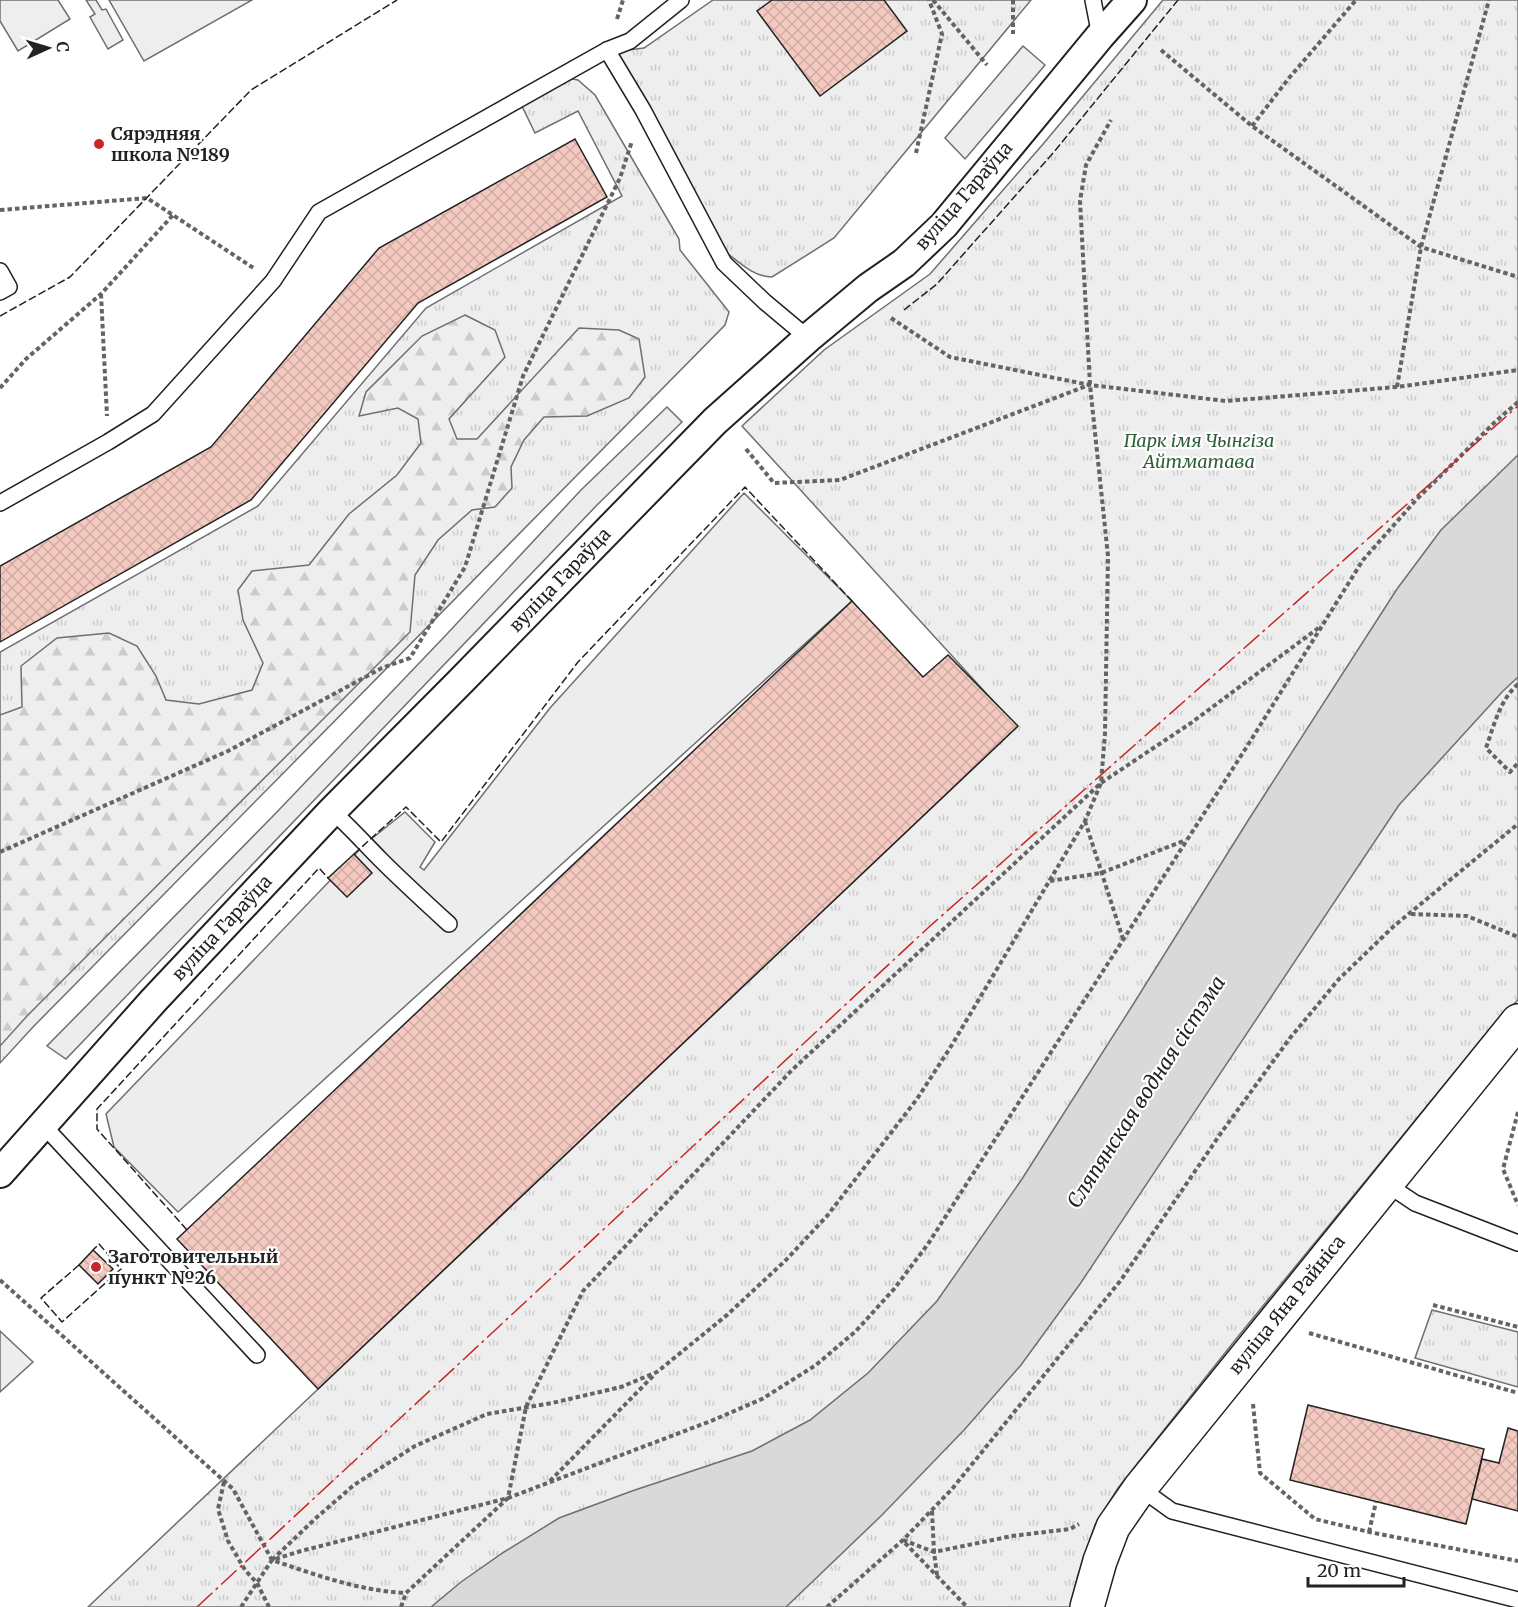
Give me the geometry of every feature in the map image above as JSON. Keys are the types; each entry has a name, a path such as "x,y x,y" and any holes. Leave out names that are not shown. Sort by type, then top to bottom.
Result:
{"street":[{"name":"вуліца Гараўца","path":"0,1173 154,1000 332,811 715,421 808,338 868,288 904,262 944,225 1132,0"},
{"name":"вуліца Яна Райніса","path":"1087,1607 1100,1561 1113,1527 1140,1488 1518,1020"}],"lane":[{"path":"0,503 153,414 273,281 320,212 607,50 630,41 681,0"},
{"path":"1093,0 1100,36"},
{"path":"607,50 643,110 724,263 808,338"},
{"path":"0,272 9,287 0,292"},
{"path":"332,811 449,924"},
{"path":"43,1125 257,1355"},
{"path":"1386,1183 1415,1203 1518,1243"},
{"path":"1140,1488 1172,1511 1518,1600"}],"path":[{"path":"931,0 987,65"},
{"path":"916,153 942,34 931,0"},
{"path":"1013,0 1013,34"},
{"path":"1252,126 1289,78 1356,0"},
{"path":"1397,387 1421,247 1489,0"},
{"path":"1161,50 1252,126 1421,247 1518,277"},
{"path":"0,852 228,751 382,668 410,658 465,567 523,376 620,178 643,110"},
{"path":"547,1484 657,1372 727,1315 786,1260 827,1216 916,1099 950,1048 1085,820 1101,783 1106,733 1108,556 1090,385 1080,201 1086,165 1110,120"},
{"path":"0,210 147,198 273,281"},
{"path":"0,388 26,359 100,294 173,215"},
{"path":"100,294 108,442"},
{"path":"891,318 950,357 1090,385 1226,401 1397,387 1518,370"},
{"path":"746,448 774,483 840,480 1090,385"},
{"path":"272,1560 508,1498 711,1421 762,1399 816,1365 856,1331 894,1289 928,1244 1246,748 1363,560 1416,500 1518,402"},
{"path":"400,1607 406,1593 508,1498 525,1407 583,1291 792,1070 1101,783 1191,723 1323,624"},
{"path":"1518,684 1509,692 1486,747 1510,772 1518,763"},
{"path":"1085,820 1123,939"},
{"path":"827,1607 903,1540 952,1489 1121,1280 1221,1133 1290,1038 1339,979 1394,926 1518,824"},
{"path":"1049,881 1101,873 1187,839"},
{"path":"1410,914 1467,916 1518,937"},
{"path":"1518,1112 1503,1169 1518,1205"},
{"path":"0,1280 233,1488 272,1560 327,1578 384,1592 406,1593"},
{"path":"1433,1305 1518,1327"},
{"path":"1309,1333 1518,1393"},
{"path":"242,1607 272,1560 316,1518 354,1485 415,1446 487,1414 552,1403 621,1387 657,1372"},
{"path":"1253,1404 1260,1473 1315,1519 1518,1561"},
{"path":"225,1481 218,1509 224,1531 245,1570 257,1583 269,1607"},
{"path":"1370,1532 1376,1502"},
{"path":"932,1510 937,1576"},
{"path":"903,1540 934,1552 1012,1536 1070,1529 1080,1523"},
{"path":"903,1540 966,1607"}],"green space":[{"path":"0,0 58,0 70,19 18,51 0,21"},
{"path":"86,0 96,0 102,10 106,9 123,40 108,49 90,17 95,14"},
{"path":"109,0 252,0 144,61"},
{"path":"713,0 1031,0 834,238 772,277 753,272 727,253 648,107 612,52 644,48"},
{"name":"Парк імя Чынгіза Айтматава","path":"1163,0 1518,0 1518,1000 1494,1024 1236,1339 1118,1488 1095,1525 1070,1607 88,1607 1017,727 742,426 824,350 930,274 1044,143"},
{"path":"567,78 578,80 595,95 679,239 680,250 729,312 725,325 0,1063 0,652 258,506 426,308 622,196 578,111 535,133 521,104"},
{"path":"465,315 495,330 505,357 449,419 457,439 477,439 579,328 619,330 639,339 645,377 629,398 587,416 544,417 524,440 511,467 512,488 495,507 472,510 438,540 415,575 410,632 27,1016 0,1046 0,715 22,707 21,666 57,638 109,633 137,646 156,676 166,700 199,704 252,690 263,663 243,620 238,590 252,571 309,565 349,514 397,475 421,443 418,419 398,408 359,416 366,392 422,336"},
{"path":"1432,1310 1518,1332 1518,1387 1415,1358"}],"shaded area":[{"path":"1023,46 1045,65 965,159 945,138"},
{"path":"667,407 682,422 598,504 66,1059 47,1046 275,814 581,490"},
{"path":"744,493 852,601 178,1212 114,1147 106,1114 365,844 405,812 435,842 420,867 424,870 550,708"},
{"path":"0,1331 33,1362 0,1392"}],"water":[{"name":"Сляпянская водная сістэма","path":"1518,455 1518,677 1399,805 1080,1284 1021,1365 965,1429 882,1515 786,1607 431,1607 461,1582 504,1552 559,1518 752,1451 810,1420 868,1373 937,1301 1022,1179 1397,589 1441,530"}],"building":[{"path":"772,0 884,0 907,31 820,96 757,11"},
{"path":"575,139 607,197 418,303 251,500 0,642 0,566 211,447 379,248"},
{"path":"852,601 923,677 948,655 1018,726 318,1389 177,1239"},
{"path":"354,854 372,873 347,897 328,878"},
{"name":"Заготовительный пункт №26","path":"93,1250 113,1269 98,1284 79,1265"},
{"path":"1308,1405 1484,1449 1466,1524 1290,1480"},
{"path":"1508,1428 1518,1431 1518,1511 1472,1499 1482,1459 1499,1463"}],"fence":[{"path":"0,316 70,277 251,90 397,0"},
{"path":"904,310 937,284 1054,152 1178,0"},
{"path":"354,854 406,807 441,842 578,662 745,487 852,601"},
{"path":"187,1230 97,1129 97,1109 319,868 328,878"},
{"path":"79,1265 41,1298 62,1322 121,1269 99,1244 93,1250"}],"power":[{"path":"197,1607 929,927 1518,406"}],"place":[{"name":"Сярэдняя школа №189","path":"99,144"},
{"name":"Заготовительный пункт №26","path":"96,1267"}]}
